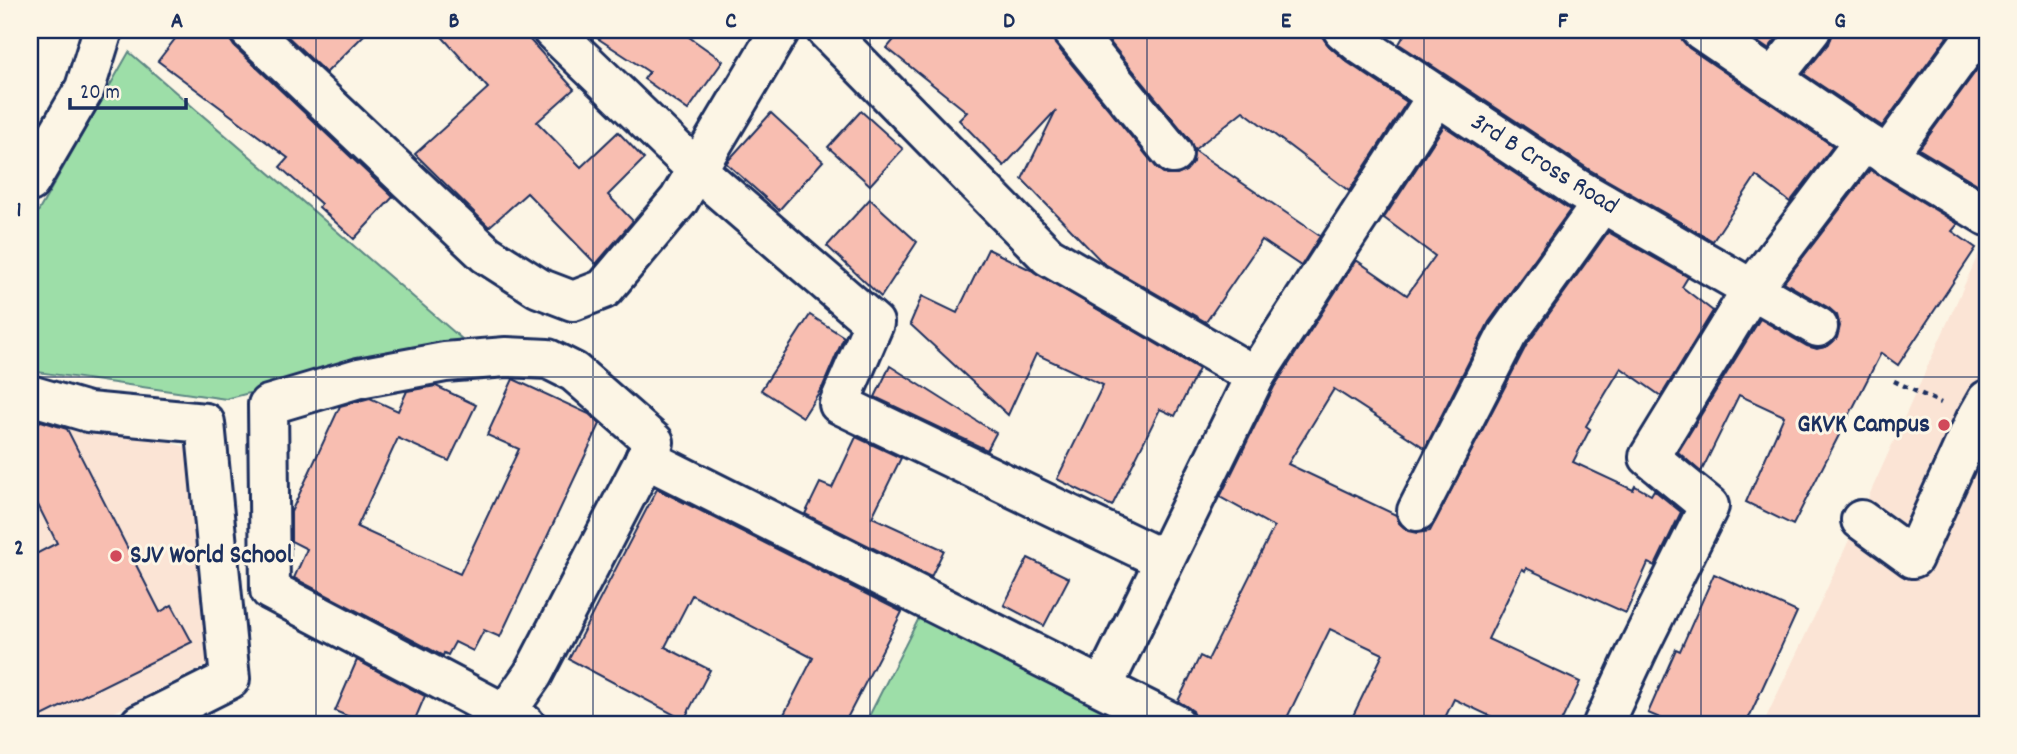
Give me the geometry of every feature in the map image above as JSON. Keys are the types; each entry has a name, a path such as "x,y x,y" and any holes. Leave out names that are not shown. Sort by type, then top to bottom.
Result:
{"street":[{"path":"30,182 85,88 103,30"},
{"path":"249,30 486,254 539,288 573,301 604,289 679,200 780,30"},
{"path":"552,30 698,171 874,323 839,404 1164,560"},
{"path":"826,30 1048,256 1255,376"},
{"path":"1072,30 1173,154"},
{"name":"3rd B Cross Road","path":"1343,30 1361,45 1578,189 1818,327"},
{"path":"1700,30 1876,149 1987,216"},
{"path":"1772,79 1811,30"},
{"path":"1603,724 1709,506 1649,457 1752,289 1979,30"},
{"path":"1109,674 1255,376 1437,96"},
{"path":"1416,511 1507,335 1602,203"},
{"path":"506,357 548,359 574,372 654,442 645,458 510,721 270,590 268,405 359,378 445,362 506,357"},
{"path":"30,394 88,412 205,423 230,679 140,724"},
{"path":"1861,520 1913,558 1981,411"},
{"path":"645,458 1175,724"}],"path":[{"path":"1894,381 1950,407 1981,411"}],"shaded area":[{"name":"GKVK Campus","path":"1987,235 1987,724 1763,724 1815,615"},
{"name":"SJV World School","path":"30,406 194,449 211,663 91,724 30,724"}],"green space":[{"path":"129,52 462,339 226,399 30,371 30,226"},
{"path":"921,614 1135,724 865,724"}],"building":[{"path":"182,30 228,30 228,37 234,46 393,197 354,239 280,167 288,158 158,61"},
{"path":"281,30 369,30 326,73"},
{"path":"436,30 521,30 574,89 537,122 581,167 618,132 644,159 608,195 633,221 596,264 527,193 489,227 415,154 488,88"},
{"path":"585,30 679,30 723,61 688,110 644,79 649,72"},
{"path":"902,30 1051,30 1055,44 1157,168 1166,175 1177,175 1186,171 1193,162 1194,150 1320,236 1301,266 1262,240 1206,322 1103,263 1022,179 1056,110 1004,166 959,120 967,112 887,48"},
{"path":"1100,30 1317,30 1329,46 1347,62 1407,102 1349,191 1243,111 1194,150 1190,140"},
{"path":"1407,30 1679,30 1682,40 1689,48 1833,146 1790,202 1756,176 1713,241 1590,170 1399,44"},
{"path":"1740,30 1783,30 1768,49"},
{"path":"1832,30 1952,30 1882,126 1804,74 1828,44"},
{"path":"1987,56 1987,183 1984,188 1919,149"},
{"path":"861,111 903,149 870,185 828,147"},
{"path":"771,113 823,161 779,210 726,163"},
{"path":"1444,126 1570,210 1489,322 1425,448 1334,389 1288,464 1396,515 1399,523 1408,531 1430,531 1526,346 1608,232 1688,277 1682,287 1713,311 1661,396 1621,368 1586,426 1590,429 1573,462 1633,490 1635,486 1651,495 1654,490 1681,512 1655,566 1648,563 1626,613 1526,568 1525,571 1522,569 1488,639 1580,682 1560,724 1507,724 1454,699 1442,724 1349,724 1383,654 1330,629 1284,724 1205,724 1196,720 1193,711 1178,701 1200,656 1208,660 1274,527 1220,497 1274,387 1356,260 1407,295 1435,256 1384,218"},
{"path":"1870,170 1958,224 1952,231 1976,248 1898,365 1881,353 1793,525 1746,502 1784,416 1739,395 1701,472 1678,452 1760,319 1817,349 1828,346 1837,338 1840,326 1837,315 1784,282"},
{"path":"870,199 917,242 881,297 827,246"},
{"path":"988,249 1031,270 1199,369 1175,416 1160,409 1112,506 1057,479 1103,385 1036,354 1008,415 910,324 922,296 957,313"},
{"path":"810,315 844,337 823,386 803,417 761,390"},
{"path":"890,366 996,433 987,450 875,397"},
{"path":"513,379 589,414 600,424 500,637 484,630 473,651 455,642 448,655 444,653 443,656 294,578 307,549 291,541 291,512 340,406 370,398 398,411 407,391 436,386 476,405 449,461 398,438 357,527 460,574 519,449 487,435"},
{"path":"41,421 67,429 160,612 172,605 192,642 30,722 30,557 57,543 30,489 30,427"},
{"path":"856,437 901,458 872,517 944,550 931,577 805,514 820,483 832,488"},
{"path":"657,489 902,612 844,724 779,724 813,658 692,595 665,647 710,670 684,720 569,659"},
{"path":"1028,558 1069,578 1044,626 1004,605"},
{"path":"1714,574 1797,612 1746,724 1674,724 1648,713 1676,649 1680,651"},
{"path":"357,660 425,696 413,724 366,724 335,711"}],"place":[{"name":"GKVK Campus","path":"1944,425"},
{"name":"SJV World School","path":"116,556"}]}
